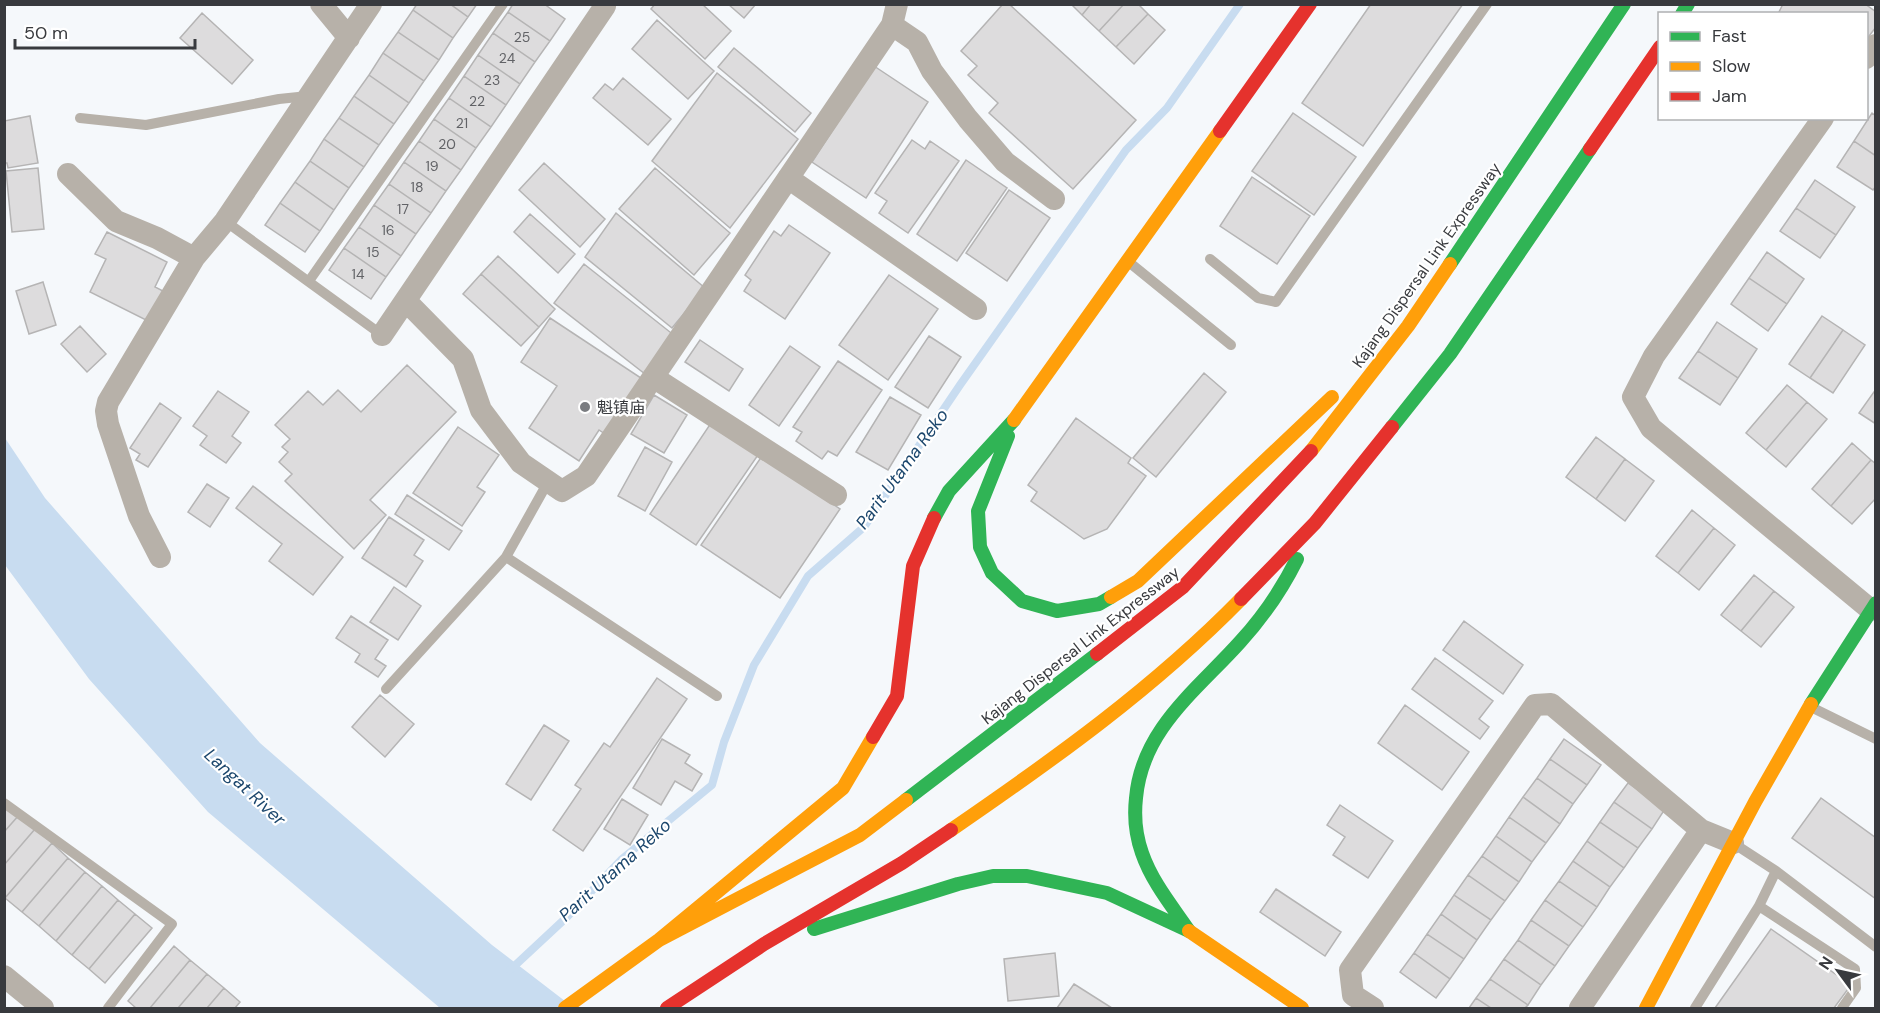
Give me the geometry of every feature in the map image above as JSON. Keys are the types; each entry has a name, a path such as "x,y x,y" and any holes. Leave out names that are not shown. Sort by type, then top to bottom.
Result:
{"main road":[{"path":"659,940 843,788 897,696 914,566 927,531 949,491 1014,420 1310,4"},
{"name":"Kajang Dispersal Link Expressway","path":"565,1008 659,940 860,835 1184,587 1303,461 1408,326 1624,4"},
{"path":"667,1008 764,944 902,863 1056,757 1147,687 1236,604 1315,523 1450,354 1658,49"},
{"path":"1014,420 978,512 980,547 992,573 1022,601 1057,611 1099,604 1138,581 1408,326"},
{"path":"1189,931 1145,863 1136,833 1135,797 1141,764 1163,724 1192,690 1239,643 1268,607 1292,571 1315,523"},
{"path":"1646,1008 1733,843 1810,707 1873,607"},
{"path":"764,944 958,884 993,876 1027,876 1107,893 1189,931 1302,1008"}],"street":[{"path":"321,4 349,38"},
{"path":"160,557 138,516 108,424 106,411 108,402 194,258 225,221 371,4"},
{"path":"382,335 606,6 604,4"},
{"path":"406,301 463,359 481,410 521,463 562,491 586,476 788,178 894,15 916,42 932,71 968,119 1005,162 1054,199"},
{"path":"1822,120 1654,356 1633,397 1651,428 1873,607"},
{"path":"68,174 116,221 157,238 194,258"},
{"path":"788,178 976,309"},
{"path":"653,377 836,495"},
{"path":"1373,1008 1353,995 1350,970 1535,705 1551,704 1701,830 1733,843"},
{"path":"1580,1008 1701,830"},
{"path":"4,976 43,1008"}],"lane":[{"path":"309,281 503,4"},
{"path":"1210,260 1258,298 1276,302 1487,4"},
{"path":"80,118 146,125 279,99 309,96"},
{"path":"225,221 382,335"},
{"path":"1127,261 1231,345"},
{"path":"386,688 506,557 548,482"},
{"path":"506,557 717,696"},
{"path":"1810,707 1875,739"},
{"path":"4,803 172,924 108,1008"},
{"path":"1733,843 1776,871 1875,947"},
{"path":"1695,1008 1759,906 1776,871"},
{"path":"1759,906 1855,969 1856,988 1842,1008"}],"water":[{"name":"Langat River","path":"5,438 45,498 260,743 492,945 574,1008 440,1008 208,812 89,679 5,565"}],"building":[{"path":"417,4 450,4 468,17 453,38 413,10"},
{"path":"450,4 477,4 468,17"},
{"path":"513,4 544,4 565,19 550,41 508,12"},
{"path":"655,4 702,4 731,31 705,59 651,9"},
{"path":"728,4 756,4 744,18"},
{"path":"1003,4 1009,4 1136,120 1073,189 989,113 998,103 968,75 977,66 961,51"},
{"path":"1071,4 1091,4 1082,15"},
{"path":"1091,4 1124,4 1099,31 1082,15"},
{"path":"1124,4 1138,4 1148,14 1116,47 1099,31"},
{"path":"1371,4 1463,4 1363,146 1302,103"},
{"path":"1783,4 1865,4 1876,12 1876,27 1868,37 1868,12 1779,12"},
{"path":"413,10 453,38 439,60 398,32"},
{"path":"508,12 550,41 535,62 493,33"},
{"path":"202,13 253,60 232,84 180,38"},
{"path":"1148,14 1165,30 1134,64 1116,47"},
{"path":"657,20 714,71 688,99 632,49"},
{"path":"398,32 439,60 424,81 383,53"},
{"path":"493,33 535,62 520,84 478,55"},
{"path":"734,48 811,113 795,132 718,67"},
{"path":"383,53 424,81 409,103 369,75"},
{"path":"478,55 520,84 506,105 464,76"},
{"path":"874,66 928,102 866,198 812,162"},
{"path":"717,73 798,139 730,228 652,161"},
{"path":"369,75 409,103 394,124 354,96"},
{"path":"464,76 506,105 491,127 449,98"},
{"path":"623,78 671,119 648,145 593,98 605,84 613,90"},
{"path":"354,96 394,124 379,145 339,118"},
{"path":"449,98 491,127 476,148 434,119"},
{"path":"1293,113 1356,157 1314,215 1252,171"},
{"path":"1872,113 1876,116 1876,156 1854,141"},
{"path":"30,116 38,163 8,168 7,163 4,163 4,121"},
{"path":"339,118 379,145 364,167 324,139"},
{"path":"434,119 476,148 461,170 419,141"},
{"path":"324,139 364,167 349,188 310,161"},
{"path":"912,140 925,149 930,141 959,161 908,233 879,213 887,201 875,193"},
{"path":"419,141 461,170 446,191 404,162"},
{"path":"1854,141 1876,156 1876,186 1873,190 1837,167"},
{"path":"966,160 1007,188 957,261 917,234"},
{"path":"310,161 349,188 334,210 295,182"},
{"path":"404,162 446,191 431,213 389,184"},
{"path":"544,163 605,219 580,247 519,190"},
{"path":"38,168 44,229 12,232 6,171"},
{"path":"655,168 730,233 694,275 619,209"},
{"path":"1252,177 1310,216 1277,264 1220,226"},
{"path":"1815,180 1855,207 1836,235 1796,208"},
{"path":"295,182 334,210 320,231 280,203"},
{"path":"389,184 431,213 416,234 374,205"},
{"path":"1009,190 1050,218 1007,281 966,253"},
{"path":"280,203 320,231 305,252 265,225"},
{"path":"374,205 416,234 401,256 359,227"},
{"path":"1796,208 1836,235 1820,258 1780,231"},
{"path":"616,213 705,288 672,328 585,257"},
{"path":"530,214 575,254 558,273 514,232"},
{"path":"789,225 830,253 785,319 744,291 751,280 745,275 774,231 781,236"},
{"path":"359,227 401,256 386,277 344,248"},
{"path":"107,232 167,262 155,287 165,292 150,322 90,292 106,259 95,254"},
{"path":"344,248 386,277 371,299 329,270"},
{"path":"1767,252 1804,279 1787,304 1749,278"},
{"path":"498,256 555,309 539,327 481,274"},
{"path":"584,264 675,336 645,374 554,303"},
{"path":"481,274 539,327 521,346 463,294"},
{"path":"889,275 938,309 888,380 839,345"},
{"path":"1749,278 1787,304 1768,331 1731,304"},
{"path":"43,282 56,325 29,334 16,291"},
{"path":"1822,316 1843,330 1810,378 1789,364"},
{"name":"魁镇庙","path":"550,318 644,380 608,436 599,430 579,461 529,428 557,386 521,362"},
{"path":"1717,322 1757,349 1738,378 1698,351"},
{"path":"80,326 106,354 87,372 61,344"},
{"path":"1843,330 1865,345 1833,393 1810,378"},
{"path":"929,336 961,357 928,408 895,387"},
{"path":"700,340 743,369 729,391 685,362"},
{"path":"790,346 820,367 779,426 749,405"},
{"path":"1698,351 1738,378 1720,405 1679,378"},
{"path":"838,361 882,390 837,456 828,451 822,459 796,441 802,432 793,427"},
{"path":"407,365 456,412 370,500 386,515 354,549 285,481 292,474 279,462 288,452 282,447 290,439 275,425 308,391 323,405 338,390 361,412"},
{"path":"1204,373 1226,392 1156,477 1133,458"},
{"path":"1787,385 1807,402 1766,450 1746,433"},
{"path":"1876,389 1876,424 1859,413"},
{"path":"218,391 249,412 232,436 241,443 226,463 200,445 207,436 193,426"},
{"path":"654,395 687,415 664,453 631,434"},
{"path":"890,397 921,415 888,470 856,452"},
{"path":"1807,402 1827,419 1786,467 1766,450"},
{"path":"160,403 181,418 148,467 136,460 140,454 130,448"},
{"path":"1076,418 1131,458 1128,463 1146,476 1107,529 1084,539 1031,501 1037,492 1028,485"},
{"path":"711,423 758,455 696,545 650,514"},
{"path":"458,427 499,455 477,487 485,492 462,526 413,493"},
{"path":"1596,437 1625,459 1596,499 1566,477"},
{"path":"1852,443 1871,460 1831,506 1812,489"},
{"path":"645,447 672,462 645,511 618,496"},
{"path":"762,456 840,509 780,598 701,545"},
{"path":"1625,459 1654,481 1625,521 1596,499"},
{"path":"1871,460 1876,464 1876,498 1852,524 1831,506"},
{"path":"207,484 229,498 210,527 188,512"},
{"path":"253,486 343,557 313,595 269,561 282,544 236,508"},
{"path":"407,495 462,531 449,550 395,514"},
{"path":"1692,510 1714,528 1678,573 1656,556"},
{"path":"389,517 424,540 414,555 423,561 406,587 362,558"},
{"path":"1714,528 1735,545 1699,590 1678,573"},
{"path":"1754,575 1774,591 1741,631 1721,615"},
{"path":"394,587 421,606 398,640 370,622"},
{"path":"1774,591 1794,607 1761,647 1741,631"},
{"path":"351,616 388,640 375,659 386,666 378,677 355,662 360,654 336,638"},
{"path":"1464,621 1523,665 1503,694 1443,650"},
{"path":"1435,658 1493,701 1479,719 1489,727 1480,739 1412,689"},
{"path":"657,678 687,699 583,851 553,830 581,789 575,785 604,743 610,747"},
{"path":"380,695 414,724 385,757 352,727"},
{"path":"1405,705 1469,752 1442,790 1378,743"},
{"path":"544,725 569,741 531,800 506,784"},
{"path":"662,739 690,755 685,763 702,774 692,791 675,781 661,805 633,788"},
{"path":"1564,739 1601,765 1587,785 1550,759"},
{"path":"1550,759 1587,785 1573,804 1537,778"},
{"path":"1537,778 1573,804 1560,824 1523,797"},
{"path":"1628,783 1665,809 1652,829 1614,802"},
{"path":"1523,797 1560,824 1546,843 1509,817"},
{"path":"1821,798 1876,838 1876,899 1792,838"},
{"path":"622,799 648,815 630,845 604,829"},
{"path":"1614,802 1652,829 1638,848 1600,822"},
{"path":"4,803 19,815 4,832"},
{"path":"1340,805 1393,841 1368,878 1333,855 1345,837 1327,825"},
{"path":"19,815 35,829 4,865 4,832"},
{"path":"1509,817 1546,843 1532,862 1496,836"},
{"path":"1600,822 1638,848 1624,868 1587,841"},
{"path":"35,829 52,843 5,898 4,865"},
{"path":"1496,836 1532,862 1519,882 1482,856"},
{"path":"1587,841 1624,868 1610,887 1573,861"},
{"path":"52,843 68,858 22,912 5,898"},
{"path":"1482,856 1519,882 1505,901 1468,875"},
{"path":"68,858 85,872 39,926 22,912"},
{"path":"1573,861 1610,887 1597,907 1559,881"},
{"path":"85,872 102,886 56,941 39,926"},
{"path":"1468,875 1505,901 1491,920 1454,895"},
{"path":"1559,881 1597,907 1583,927 1545,900"},
{"path":"102,886 118,900 72,955 56,941"},
{"path":"1276,889 1341,932 1325,956 1260,912"},
{"path":"1454,895 1491,920 1477,940 1441,914"},
{"path":"118,900 135,914 89,969 72,955"},
{"path":"1545,900 1583,927 1569,946 1531,920"},
{"path":"135,914 152,928 105,983 89,969"},
{"path":"1441,914 1477,940 1464,959 1427,934"},
{"path":"1531,920 1569,946 1555,966 1518,940"},
{"path":"1771,929 1851,985 1834,1008 1715,1008"},
{"path":"1427,934 1464,959 1450,979 1414,953"},
{"path":"1518,940 1555,966 1541,985 1504,959"},
{"path":"174,946 190,960 150,1008 136,1008 128,1001"},
{"path":"1055,953 1059,996 1008,1001 1004,959"},
{"path":"1414,953 1450,979 1436,998 1400,972"},
{"path":"1504,959 1541,985 1528,1005 1490,979"},
{"path":"190,960 207,974 178,1008 150,1008"},
{"path":"207,974 224,988 207,1008 178,1008"},
{"path":"1490,979 1528,1005 1525,1008 1491,1008 1476,998"},
{"path":"1074,984 1112,1008 1057,1008"},
{"path":"224,988 240,1002 235,1008 207,1008"},
{"path":"1476,998 1491,1008 1469,1008"}],"waterway":[{"name":"Parit Utama Reko","path":"510,970 567,917 622,859 712,785 724,742 754,665 808,576 864,527 960,385 1126,150 1167,108 1240,4"}],"traffic: fast":[{"path":"1450,264 1624,4"},
{"path":"1683,12 1688,4"},
{"path":"1392,427 1450,354 1590,149"},
{"path":"934,518 949,491 1014,420"},
{"path":"1008,436 978,511 980,547 992,573 1022,601 1057,611 1099,604 1111,597"},
{"path":"1189,931 1157,884 1146,864 1140,846 1135,812 1140,773 1160,731 1174,712 1256,623 1278,592 1297,559"},
{"path":"1811,704 1876,603"},
{"path":"906,800 1097,654"},
{"path":"814,929 958,884 993,876 1027,876 1107,893 1189,931"}],"traffic: slow":[{"path":"1014,420 1220,131"},
{"path":"1311,451 1408,326 1450,264"},
{"path":"1111,597 1138,581 1332,397"},
{"path":"951,830 1102,722 1173,663 1241,599"},
{"path":"1646,1008 1755,802 1811,704"},
{"path":"565,1008 659,940 843,788 873,737"},
{"path":"659,940 860,835 906,800"},
{"path":"1189,931 1302,1008"}],"traffic: jam":[{"path":"1220,131 1310,4"},
{"path":"1590,149 1658,50"},
{"path":"1241,599 1315,523 1392,427"},
{"path":"1097,654 1183,587 1311,451"},
{"path":"873,737 897,696 913,566 934,518"},
{"path":"667,1008 764,944 902,863 951,830"}],"place":[{"name":"魁镇庙","path":"585,407"}]}
